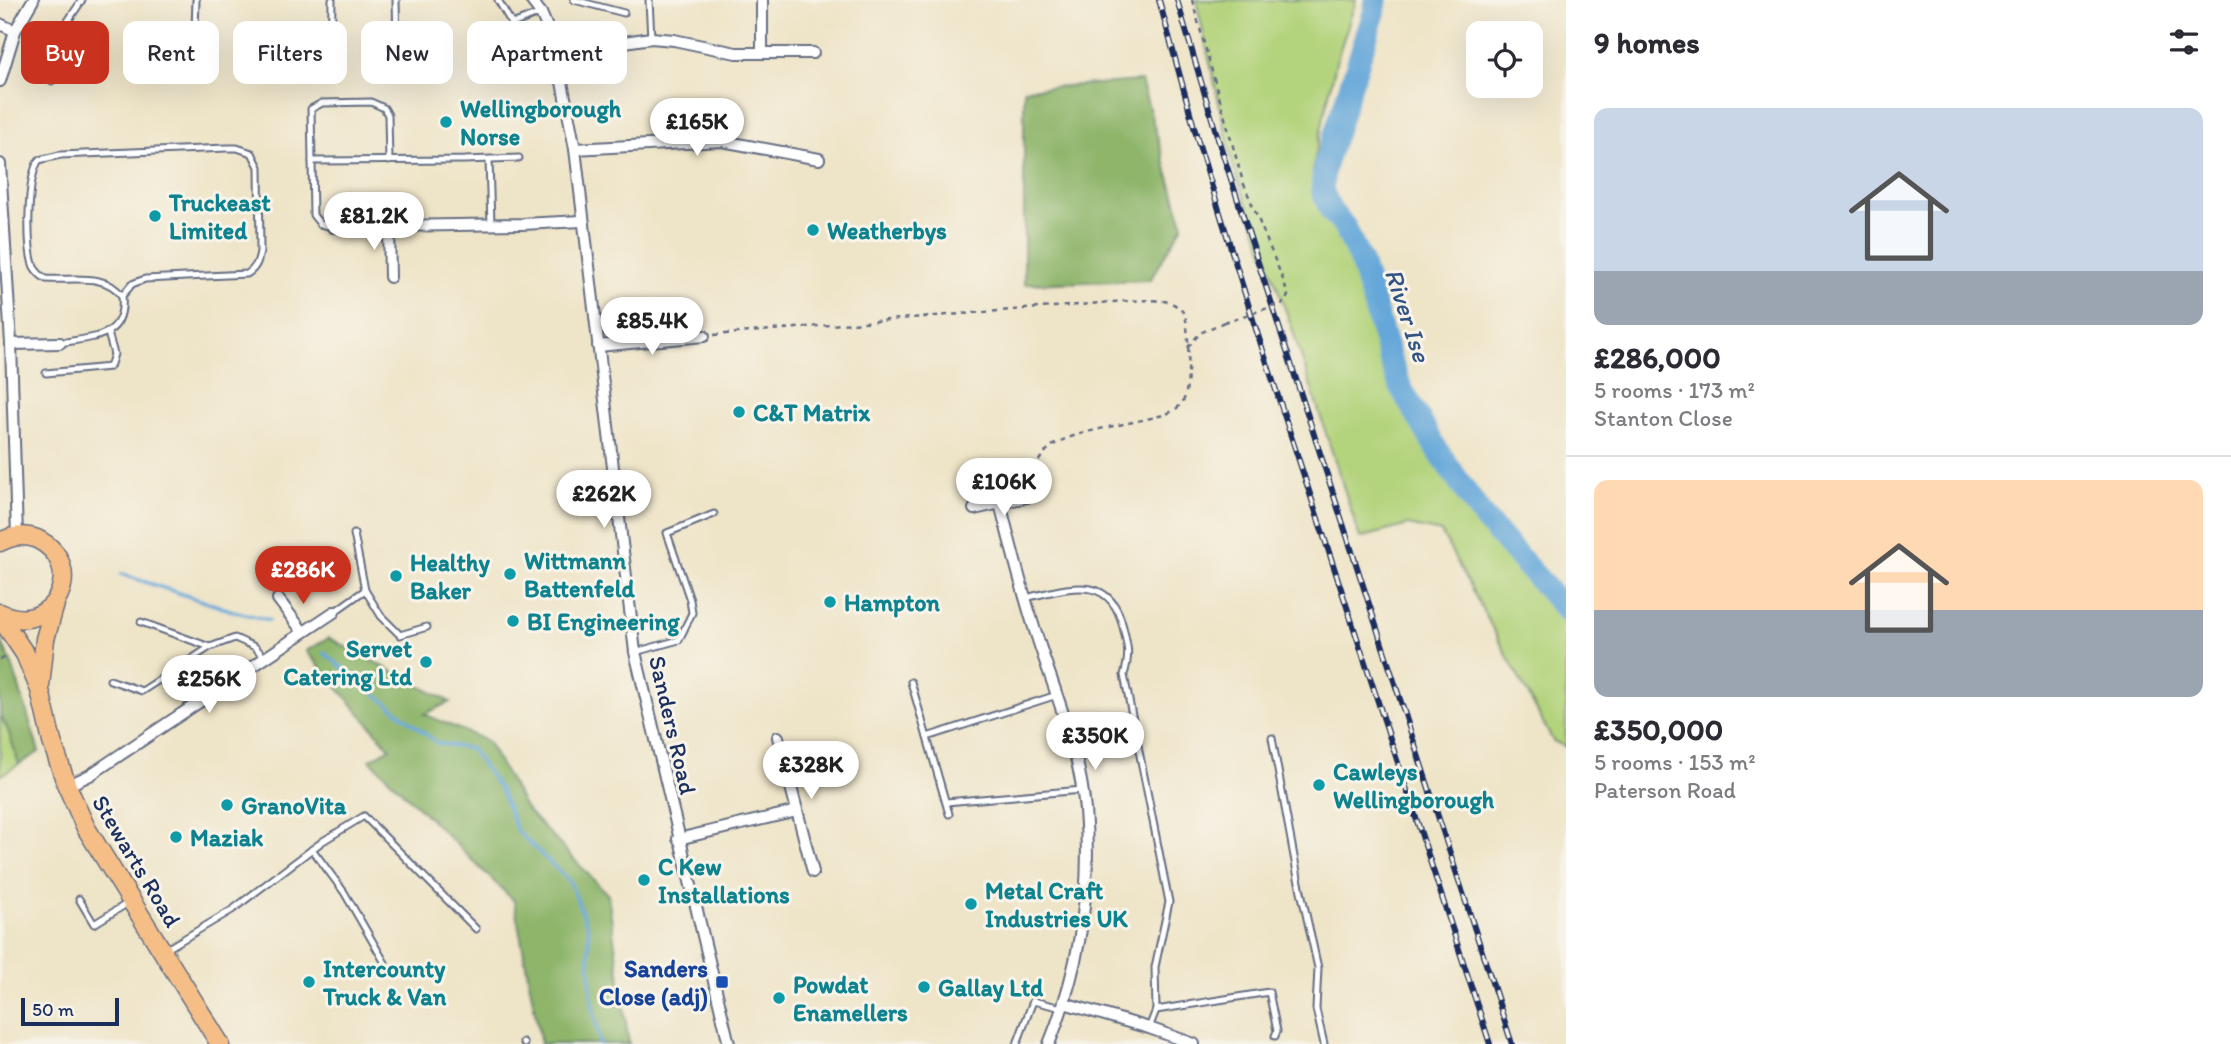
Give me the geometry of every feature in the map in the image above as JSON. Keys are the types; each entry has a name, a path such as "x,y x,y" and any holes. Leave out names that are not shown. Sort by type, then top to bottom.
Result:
{"main road":[{"name":"Stewarts Road","path":"8,539 33,537 47,544 58,556 63,571 62,587 45,639 40,690"},
{"path":"0,615 11,619 28,619 44,613 56,601"},
{"name":"Stewarts Road","path":"0,615 25,654 40,690 52,742 67,786 86,828 220,1044"}],"street":[{"path":"0,81 15,31 33,0"},
{"name":"Sanders Road","path":"531,0 544,21"},
{"path":"762,0 762,53"},
{"path":"0,24 15,31"},
{"path":"627,42 651,38 736,53 813,53"},
{"name":"Sanders Road","path":"563,84 575,149 635,652 729,1044"},
{"path":"575,149 722,141 820,159"},
{"path":"0,164 2,237 11,344 8,539"},
{"path":"332,227 582,221"},
{"path":"389,226 390,277"},
{"path":"598,346 704,336"},
{"path":"11,344 60,342"},
{"path":"974,509 1027,497"},
{"path":"1000,503 1025,598 1070,735 1082,790 1086,845 1080,943 1063,1006 1049,1044"},
{"path":"278,599 303,632"},
{"path":"67,786 90,775 334,612"},
{"path":"778,737 813,872"},
{"path":"678,839 797,811"},
{"path":"1063,1006 1149,1028 1170,1041 1194,1044"}],"lane":[{"path":"195,0 195,21"},
{"path":"332,0 332,21"},
{"path":"396,0 397,21"},
{"path":"498,0 510,21"},
{"path":"574,0 596,3 624,13"},
{"path":"649,0 651,38"},
{"path":"67,21 80,1"},
{"path":"520,21 541,13"},
{"path":"332,227 320,223 313,215 311,109 322,103 371,102 384,108 388,116 389,161"},
{"path":"60,342 108,333 119,321 122,296 132,284 145,279 247,274 253,270 258,263 260,252 259,167 252,153 227,148 60,155 39,160 30,184 30,211 32,257 39,274 46,279 101,281 111,285 122,296"},
{"path":"312,161 519,158"},
{"path":"489,160 491,225"},
{"path":"46,373 110,367 114,354 108,333"},
{"path":"635,652 679,640 692,613 667,533 714,514"},
{"path":"354,534 365,590 381,616 400,635 427,627"},
{"path":"1025,598 1081,587 1107,595 1119,610 1130,656 1125,675 1169,902 1155,967 1156,1010 1149,1028"},
{"path":"334,612 365,590"},
{"path":"141,622 211,647"},
{"path":"110,680 142,691 211,647 235,638 255,647 265,658"},
{"path":"911,682 949,814"},
{"path":"927,737 1057,695"},
{"path":"1272,738 1297,878 1318,968 1316,1009 1324,1044"},
{"path":"946,802 1082,790"},
{"path":"163,951 232,910 312,849 364,816 476,929"},
{"path":"312,849 344,892 385,962"},
{"path":"79,899 94,924 130,902"},
{"path":"1156,1010 1269,992 1277,1031 1275,1036"},
{"path":"1017,1044 1033,1000 1063,1006"}],"path":[{"path":"1188,347 1200,333 1224,322 1284,303 1288,296 1279,267 1242,182 1192,0"},
{"path":"704,336 962,313 1152,301 1169,302 1179,307 1185,314 1188,347 1184,399 1176,409 1132,424 1071,436 1051,447 1033,472 1027,497"}],"green space":[{"path":"1196,0 1356,0 1336,62 1312,171 1328,172 1322,191 1331,211 1345,227 1362,265 1401,388 1436,448 1483,517 1566,609 1566,747 1553,741 1441,532 1408,525 1360,538 1291,325 1233,166"},
{"path":"1141,81 1183,225 1150,280 1024,284 1024,89"},
{"path":"0,638 13,667 39,752 19,764 0,715"},
{"path":"329,638 450,702 424,714 487,741 526,809 608,895 629,1044 541,1044 514,901 370,760 390,748 306,651"},
{"path":"0,715 19,764 0,776"}],"waterway":[{"name":"River Ise","path":"1376,0 1324,168 1322,190 1331,211 1345,227 1362,265 1401,388 1436,448 1483,517 1566,610"},
{"path":"121,574 269,620"},
{"path":"324,653 437,743 471,749 501,791 517,831 570,882 588,928 591,995 600,1044"}],"railway":[{"path":"1159,0 1199,145 1254,323 1490,1044"},
{"path":"1177,0 1218,139 1512,1044"}],"place":[{"name":"Wellingborough Norse","path":"446,122"},
{"name":"Truckeast Limited","path":"155,216"},
{"name":"Weatherbys","path":"813,230"},
{"name":"C&T Matrix","path":"739,412"},
{"name":"Wittmann Battenfeld","path":"510,574"},
{"name":"Healthy Baker","path":"396,576"},
{"name":"Hampton","path":"830,602"},
{"name":"BI Engineering","path":"513,621"},
{"name":"Servet Catering Ltd","path":"426,662"},
{"name":"Cawleys Wellingborough","path":"1319,785"},
{"name":"GranoVita","path":"227,805"},
{"name":"Maziak","path":"176,837"},
{"name":"C Kew Installations","path":"644,880"},
{"name":"Metal Craft Industries UK","path":"971,904"},
{"name":"Intercounty Truck & Van","path":"309,982"},
{"name":"Sanders Close (adj)","path":"722,982"},
{"name":"Gallay Ltd","path":"924,987"},
{"name":"Powdat Enamellers","path":"779,998"}]}
